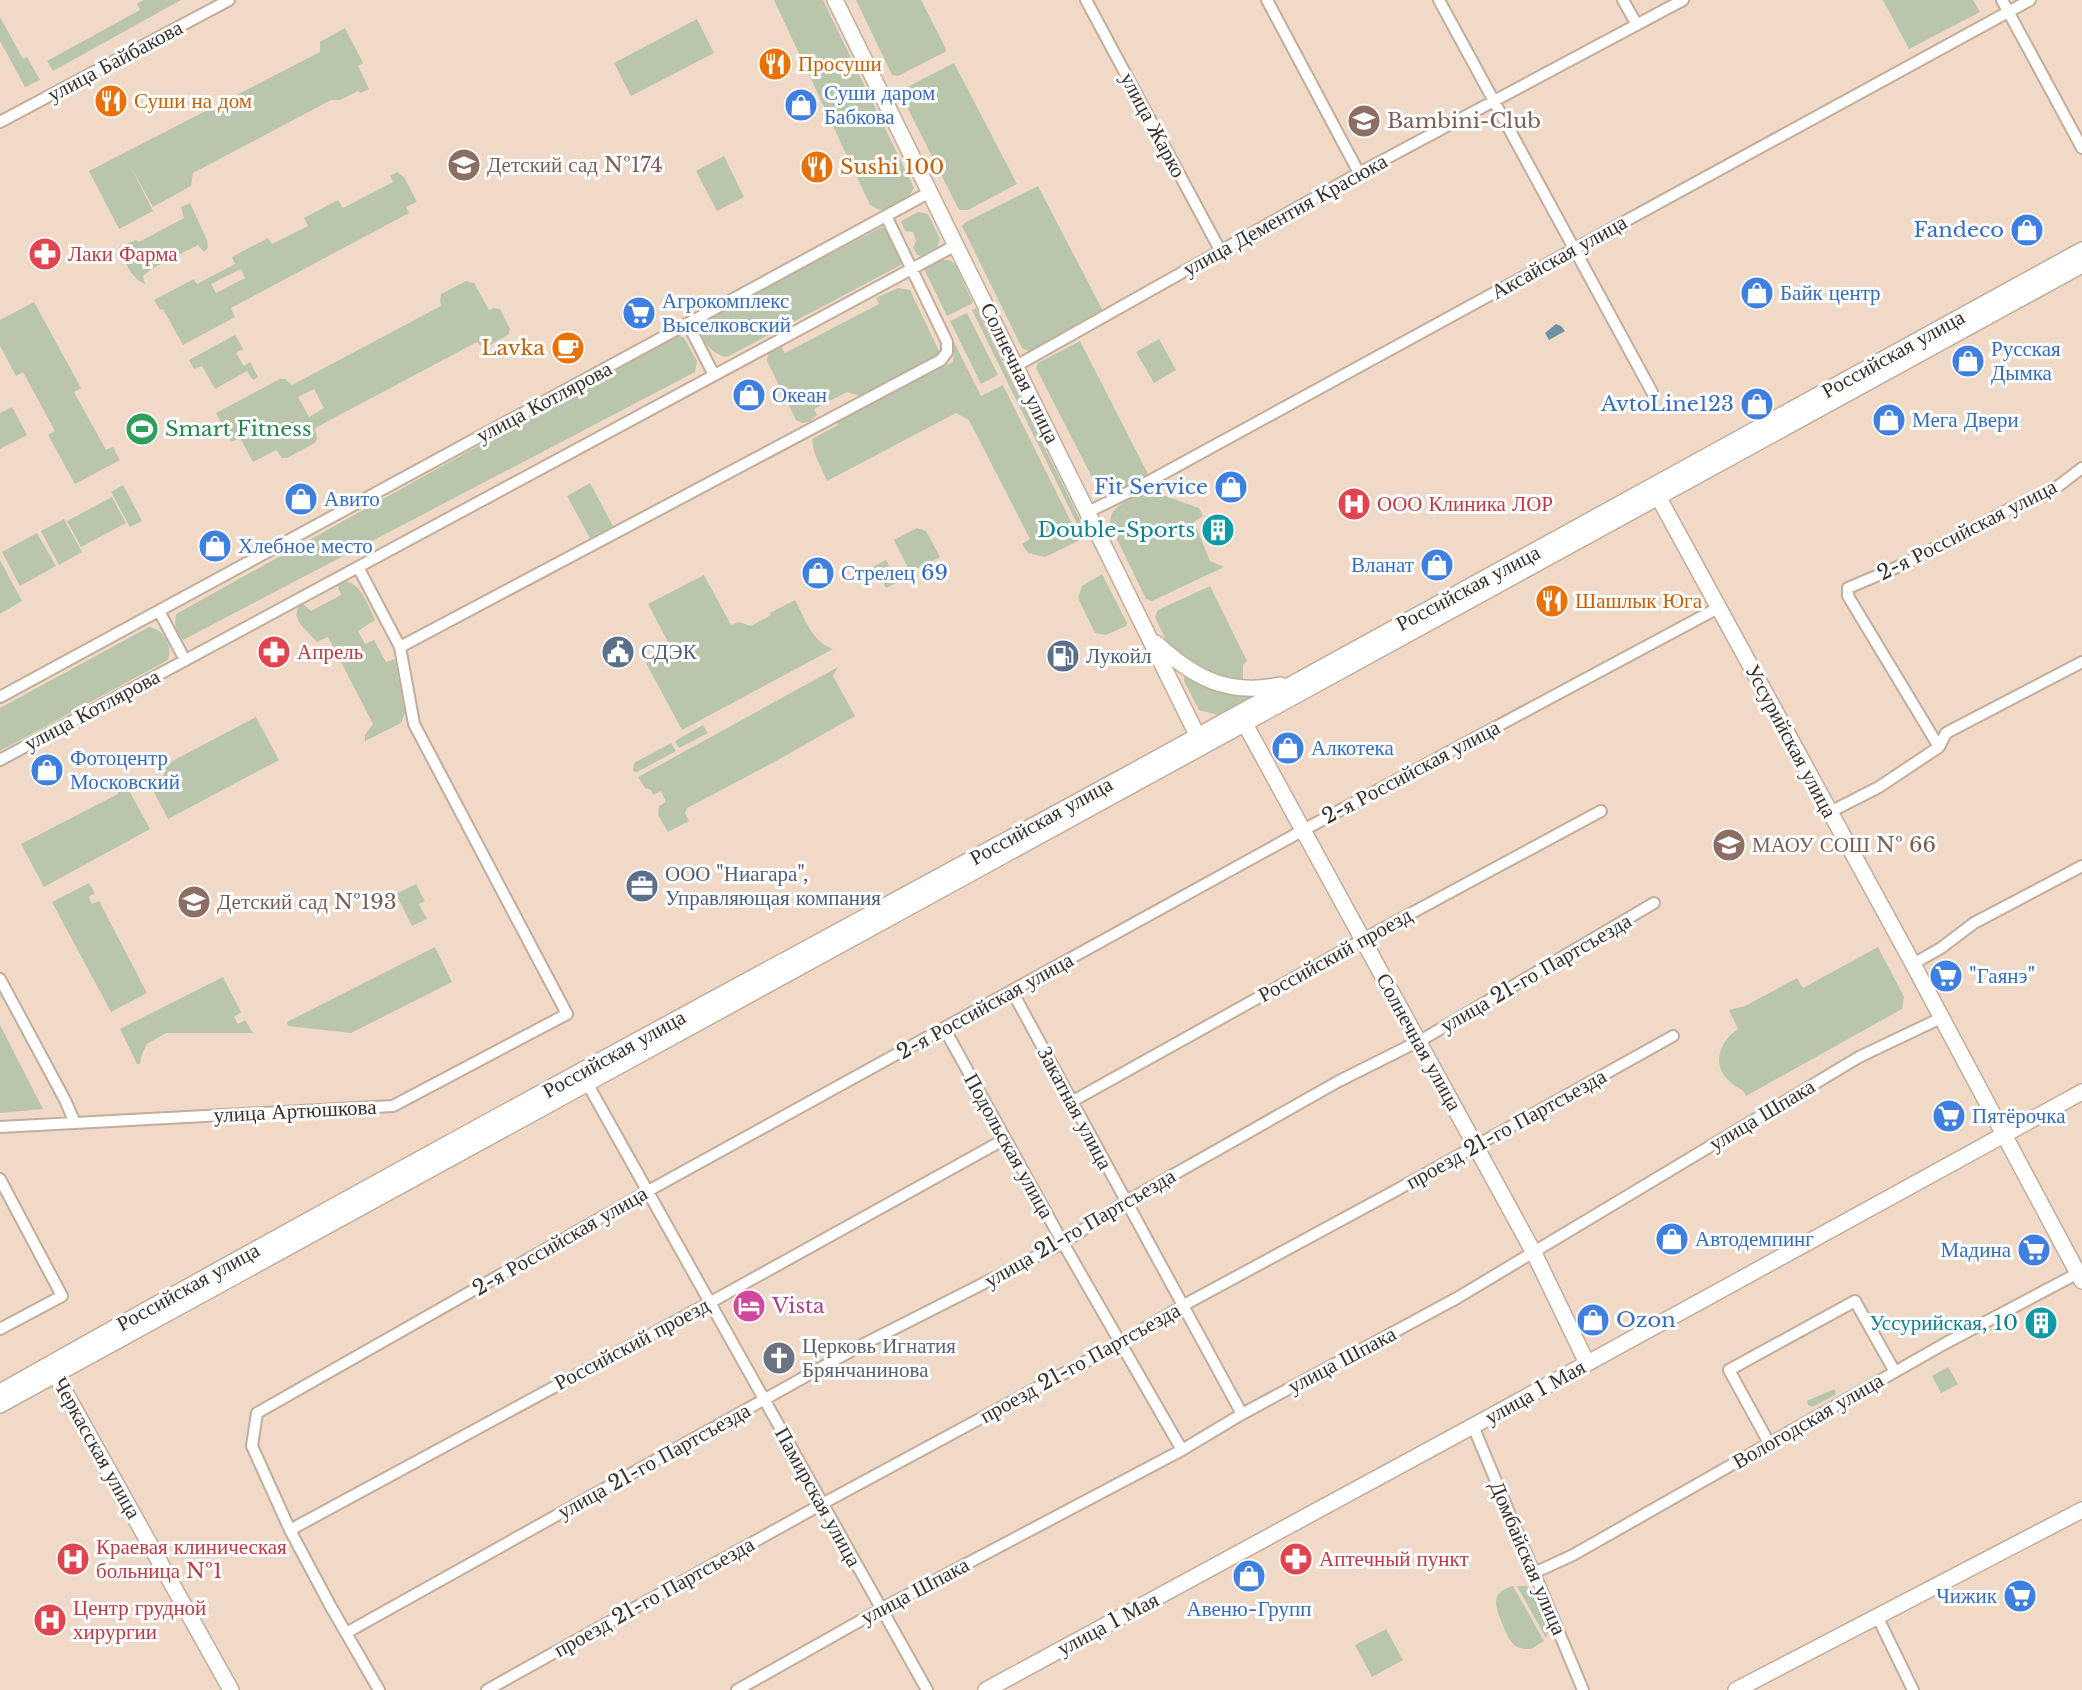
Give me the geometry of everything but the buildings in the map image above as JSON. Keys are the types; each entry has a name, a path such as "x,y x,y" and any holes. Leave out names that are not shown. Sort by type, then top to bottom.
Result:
{"main road":[{"name":"Солнечная улица","path":"835,0 1200,742"},
{"name":"Российская улица","path":"0,1406 53,1369 1200,742 1245,724 2082,250"},
{"name":"Российская улица","path":"0,1392 53,1369 586,1083 1200,742 1293,682 2082,265"},
{"name":"Уссурийская улица","path":"1655,492 2081,1275"},
{"path":"1149,637 1173,659 1208,681 1221,686 1245,688 1293,682"},
{"name":"Солнечная улица","path":"1245,724 1534,1253 1587,1363"},
{"name":"улица 1 Мая","path":"986,1690 2082,1092"},
{"name":"Черкасская улица","path":"53,1369 231,1690"},
{"path":"1736,1690 2082,1510"}],"street":[{"name":"улица Байбакова","path":"0,122 230,0"},
{"name":"улица Жарко","path":"1086,0 1220,250"},
{"path":"1267,0 1359,173"},
{"path":"1439,0 1652,392"},
{"path":"1623,0 1637,25"},
{"name":"улица Дементия Красюка","path":"1016,366 1359,173 1683,0"},
{"path":"2002,0 2082,148"},
{"name":"Аксайская улица","path":"1088,512 1135,489 2030,0"},
{"name":"улица Котлярова","path":"0,697 930,192"},
{"path":"358,567 400,647 941,360 947,352 947,342 886,216"},
{"name":"улица Котлярова","path":"0,760 956,245"},
{"path":"688,324 714,375"},
{"name":"2-я Российская улица","path":"1939,747 1848,596 1848,588 1902,565 2057,487 2082,468"},
{"name":"2-я Российская улица","path":"290,1530 252,1446 257,1413 648,1191 1302,831 1718,608"},
{"name":"улица Котлярова","path":"159,611 185,660"},
{"name":"улица Артюшкова","path":"0,1127 393,1106 567,1014 414,723 400,647"},
{"path":"1830,812 1879,787 1939,747 1946,734 2082,662"},
{"name":"Российский проезд","path":"1071,1102 1362,940 1601,811"},
{"path":"1913,964 1941,948 1974,923 2082,866"},
{"name":"улица 21-го Партсъезда","path":"346,1633 860,1346 1063,1243 1125,1202 1339,1081 1418,1041 1654,903"},
{"path":"0,979 75,1123"},
{"name":"Закатная улица","path":"1011,991 1242,1414"},
{"name":"улица Шпака","path":"737,1690 881,1609 1182,1450 1242,1414 1457,1298 1859,1057 1941,1018"},
{"name":"Подольская улица","path":"944,1028 1063,1243 1182,1450"},
{"name":"проезд 21-го Партсъезда","path":"487,1690 1674,1036"},
{"name":"Памирская улица","path":"586,1083 927,1690"},
{"name":"Российский проезд","path":"290,1530 711,1302 1005,1139"},
{"path":"0,1179 63,1296 0,1329"},
{"name":"Вологодская улица","path":"1534,1573 1573,1555 1895,1372 2081,1275"},
{"path":"1769,1443 1729,1370 1855,1301 1895,1372"},
{"name":"Домбайская улица","path":"1473,1426 1583,1690"},
{"path":"290,1530 379,1690"},
{"path":"1878,1616 1913,1690"}],"green space":[{"path":"143,0 181,0 53,71 47,61 140,10 137,4"},
{"path":"774,0 823,0 914,188 908,198 887,209 880,210 870,205"},
{"path":"856,0 921,0 946,49 945,52 898,76 892,75"},
{"path":"1883,0 1973,0 1980,12 1909,49"},
{"path":"0,17 23,59 27,57 40,80 25,87 0,41"},
{"path":"697,19 714,53 631,96 614,63"},
{"path":"345,28 363,63 358,66 369,89 361,93 358,91 340,100 331,100 193,173 191,186 153,207 131,167 153,211 119,229 89,171 320,52 320,42"},
{"path":"954,63 1017,184 968,210 960,210 957,206 900,93 903,89"},
{"path":"724,156 744,197 717,211 696,171"},
{"path":"397,172 404,177 417,202 406,207 409,213 231,308 235,317 183,345 163,309 160,310 154,300 194,279 197,284 235,264 232,257 268,238 272,244 308,226 304,218 338,200 343,208 393,182 390,176","holes":["241,269 245,278 216,293 211,284"]},
{"path":"1038,186 1104,313 1029,351 1022,348 962,226"},
{"path":"190,203 207,240 208,248 204,252 198,245 153,268 143,276 145,284 135,278 119,247 136,240 139,242 184,218 181,207"},
{"path":"918,212 928,214 940,239 937,247 921,256 917,255 913,247 916,241 913,232 905,231 901,221"},
{"path":"882,227 887,229 903,261 901,265 727,357 716,353 707,345 702,334 701,323 707,318"},
{"path":"942,260 949,260 955,264 973,303 947,316 924,269"},
{"path":"466,281 474,283 489,310 500,309 510,329 508,335 486,347 477,342 315,428 317,439 315,443 287,458 282,458 276,450 253,462 240,438 231,442 216,413 280,379 285,379 292,385 441,306 441,294","holes":["314,389 324,408 309,417 298,397"]},
{"path":"898,288 910,290 939,351 938,359 863,397 847,392 814,409 817,415 809,422 802,423 796,420 767,361 768,354 781,346 785,353 879,304 876,298"},
{"path":"34,302 81,388 74,392 106,450 113,447 120,460 75,484 48,435 55,431 23,372 16,376 0,346 0,320"},
{"path":"976,308 1087,534 1083,536 972,310"},
{"path":"967,313 998,375 981,384 950,321"},
{"path":"945,324 981,396 1003,385 1080,540 1045,557 1028,553 1022,544 1030,539 969,420 956,413 827,481 814,452 812,439 838,425 836,420 953,362 954,351 941,326"},
{"path":"235,335 243,349 236,353 244,366 250,362 258,377 253,380 247,371 215,389 202,366 194,369 189,360"},
{"path":"678,335 684,338 697,361 695,372 183,640 179,634 175,625 176,614"},
{"path":"1159,339 1176,370 1154,383 1136,352"},
{"path":"1080,341 1149,476 1117,492 1103,491 1097,487 1036,368 1038,363"},
{"path":"12,407 27,435 0,449 0,413"},
{"path":"590,483 613,526 590,538 567,496"},
{"path":"123,485 142,521 130,527 111,492"},
{"path":"1148,490 1199,508 1203,516 1194,522 1210,561 1224,567 1152,601 1146,599 1110,525 1110,518 1117,508"},
{"path":"112,497 126,523 81,547 67,521"},
{"path":"64,519 82,552 59,565 41,531"},
{"path":"917,528 926,531 940,557 910,572 894,540"},
{"path":"37,533 56,566 20,586 2,552"},
{"path":"0,560 22,601 0,614"},
{"path":"886,560 898,582 886,588 874,566"},
{"path":"1102,574 1127,623 1126,626 1106,635 1095,633 1078,598 1082,586"},
{"path":"704,575 731,625 738,622 751,626 795,600 814,635 833,649 682,730 646,663 664,652 667,645 667,640 648,604"},
{"path":"343,581 355,585 367,602 375,620 358,631 365,644 374,640 386,662 395,659 405,713 401,723 365,741 365,735 373,724 328,637 317,642 300,624 296,615 302,603 311,611 341,595 337,584"},
{"path":"1210,586 1247,661 1243,665 1243,681 1217,677 1168,645 1155,617 1158,610"},
{"path":"149,627 159,631 166,639 169,649 168,660 0,751 0,708"},
{"path":"838,667 833,676 855,716 687,808 685,813 689,821 668,832 658,815 659,806 666,802 661,791 653,795 638,777"},
{"path":"1184,676 1254,695 1251,699 1218,715 1199,710 1184,681"},
{"path":"256,717 279,760 168,819 149,783 164,775 161,767"},
{"path":"703,725 708,733 679,748 675,741"},
{"path":"671,743 676,751 637,772 633,771 634,763"},
{"path":"118,781 125,783 150,829 44,887 21,844 118,794"},
{"path":"89,883 95,893 89,897 92,904 99,901 147,993 111,1012 52,902"},
{"path":"416,884 425,901 419,904 427,919 412,926 396,894"},
{"path":"435,947 452,982 351,1033 288,1026 287,1022"},
{"path":"1878,947 1904,997 1902,1009 1746,1096 1729,1081 1723,1074 1719,1060 1722,1046 1738,1029 1729,1010 1745,1006 1797,978 1803,988"},
{"path":"223,977 241,1012 234,1017 238,1024 245,1020 253,1033 166,1033 147,1044 140,1064 137,1064 120,1029"},
{"path":"0,1025 43,1109 0,1113"},
{"path":"1948,1367 1958,1384 1941,1393 1932,1376"},
{"path":"1834,1389 1835,1395 1813,1407 1808,1405 1807,1401"},
{"path":"1513,1586 1544,1641 1531,1649 1519,1648 1513,1644 1505,1631 1497,1609 1496,1603 1500,1593"},
{"path":"1517,1586 1526,1586 1534,1592 1550,1625 1546,1638"},
{"path":"1386,1629 1403,1660 1372,1677 1355,1645"}],"water":[{"path":"1556,324 1565,331 1549,340 1545,333"}],"place":[{"name":"Просуши","path":"775,64"},
{"name":"Суши на дом","path":"111,101"},
{"name":"Суши даром Бабкова","path":"801,105"},
{"name":"Bambini-Club","path":"1364,121"},
{"name":"Детский сад №174","path":"464,165"},
{"name":"Sushi 100","path":"817,167"},
{"name":"Fandeco","path":"2027,230"},
{"name":"Лаки Фарма","path":"45,254"},
{"name":"Байк центр","path":"1757,293"},
{"name":"Агрокомплекс Выселковский","path":"639,313"},
{"name":"Lavka","path":"568,348"},
{"name":"Русская Дымка","path":"1968,361"},
{"name":"Океан","path":"749,395"},
{"name":"AvtoLine123","path":"1757,404"},
{"name":"Мега Двери","path":"1889,420"},
{"name":"Smart Fitness","path":"142,429"},
{"name":"Fit Service","path":"1231,487"},
{"name":"Авито","path":"301,499"},
{"name":"ООО Клиника ЛОР","path":"1354,504"},
{"name":"Double-Sports","path":"1218,530"},
{"name":"Хлебное место","path":"215,546"},
{"name":"Вланат","path":"1437,565"},
{"name":"Стрелец 69","path":"818,573"},
{"name":"Шашлык Юга","path":"1552,601"},
{"name":"Апрель","path":"274,652"},
{"name":"СДЭК","path":"618,652"},
{"name":"Лукойл","path":"1063,656"},
{"name":"Алкотека","path":"1288,748"},
{"name":"Фотоцентр Московский","path":"47,770"},
{"name":"МАОУ СОШ № 66","path":"1729,845"},
{"name":"ООО \"Ниагара\", Управляющая компания","path":"642,886"},
{"name":"Детский сад №193","path":"194,902"},
{"name":"\"Гаянэ\"","path":"1946,976"},
{"name":"Пятёрочка","path":"1949,1116"},
{"name":"Автодемпинг","path":"1672,1239"},
{"name":"Мадина","path":"2034,1250"},
{"name":"Vista","path":"749,1306"},
{"name":"Ozon","path":"1593,1320"},
{"name":"Уссурийская, 10","path":"2041,1323"},
{"name":"Церковь Игнатия Брянчанинова","path":"779,1358"},
{"name":"Краевая клиническая больница №1","path":"73,1559"},
{"name":"Аптечный пункт","path":"1296,1559"},
{"name":"Авеню-Групп","path":"1249,1576"},
{"name":"Чижик","path":"2020,1596"},
{"name":"Центр грудной хирургии","path":"50,1620"}]}
